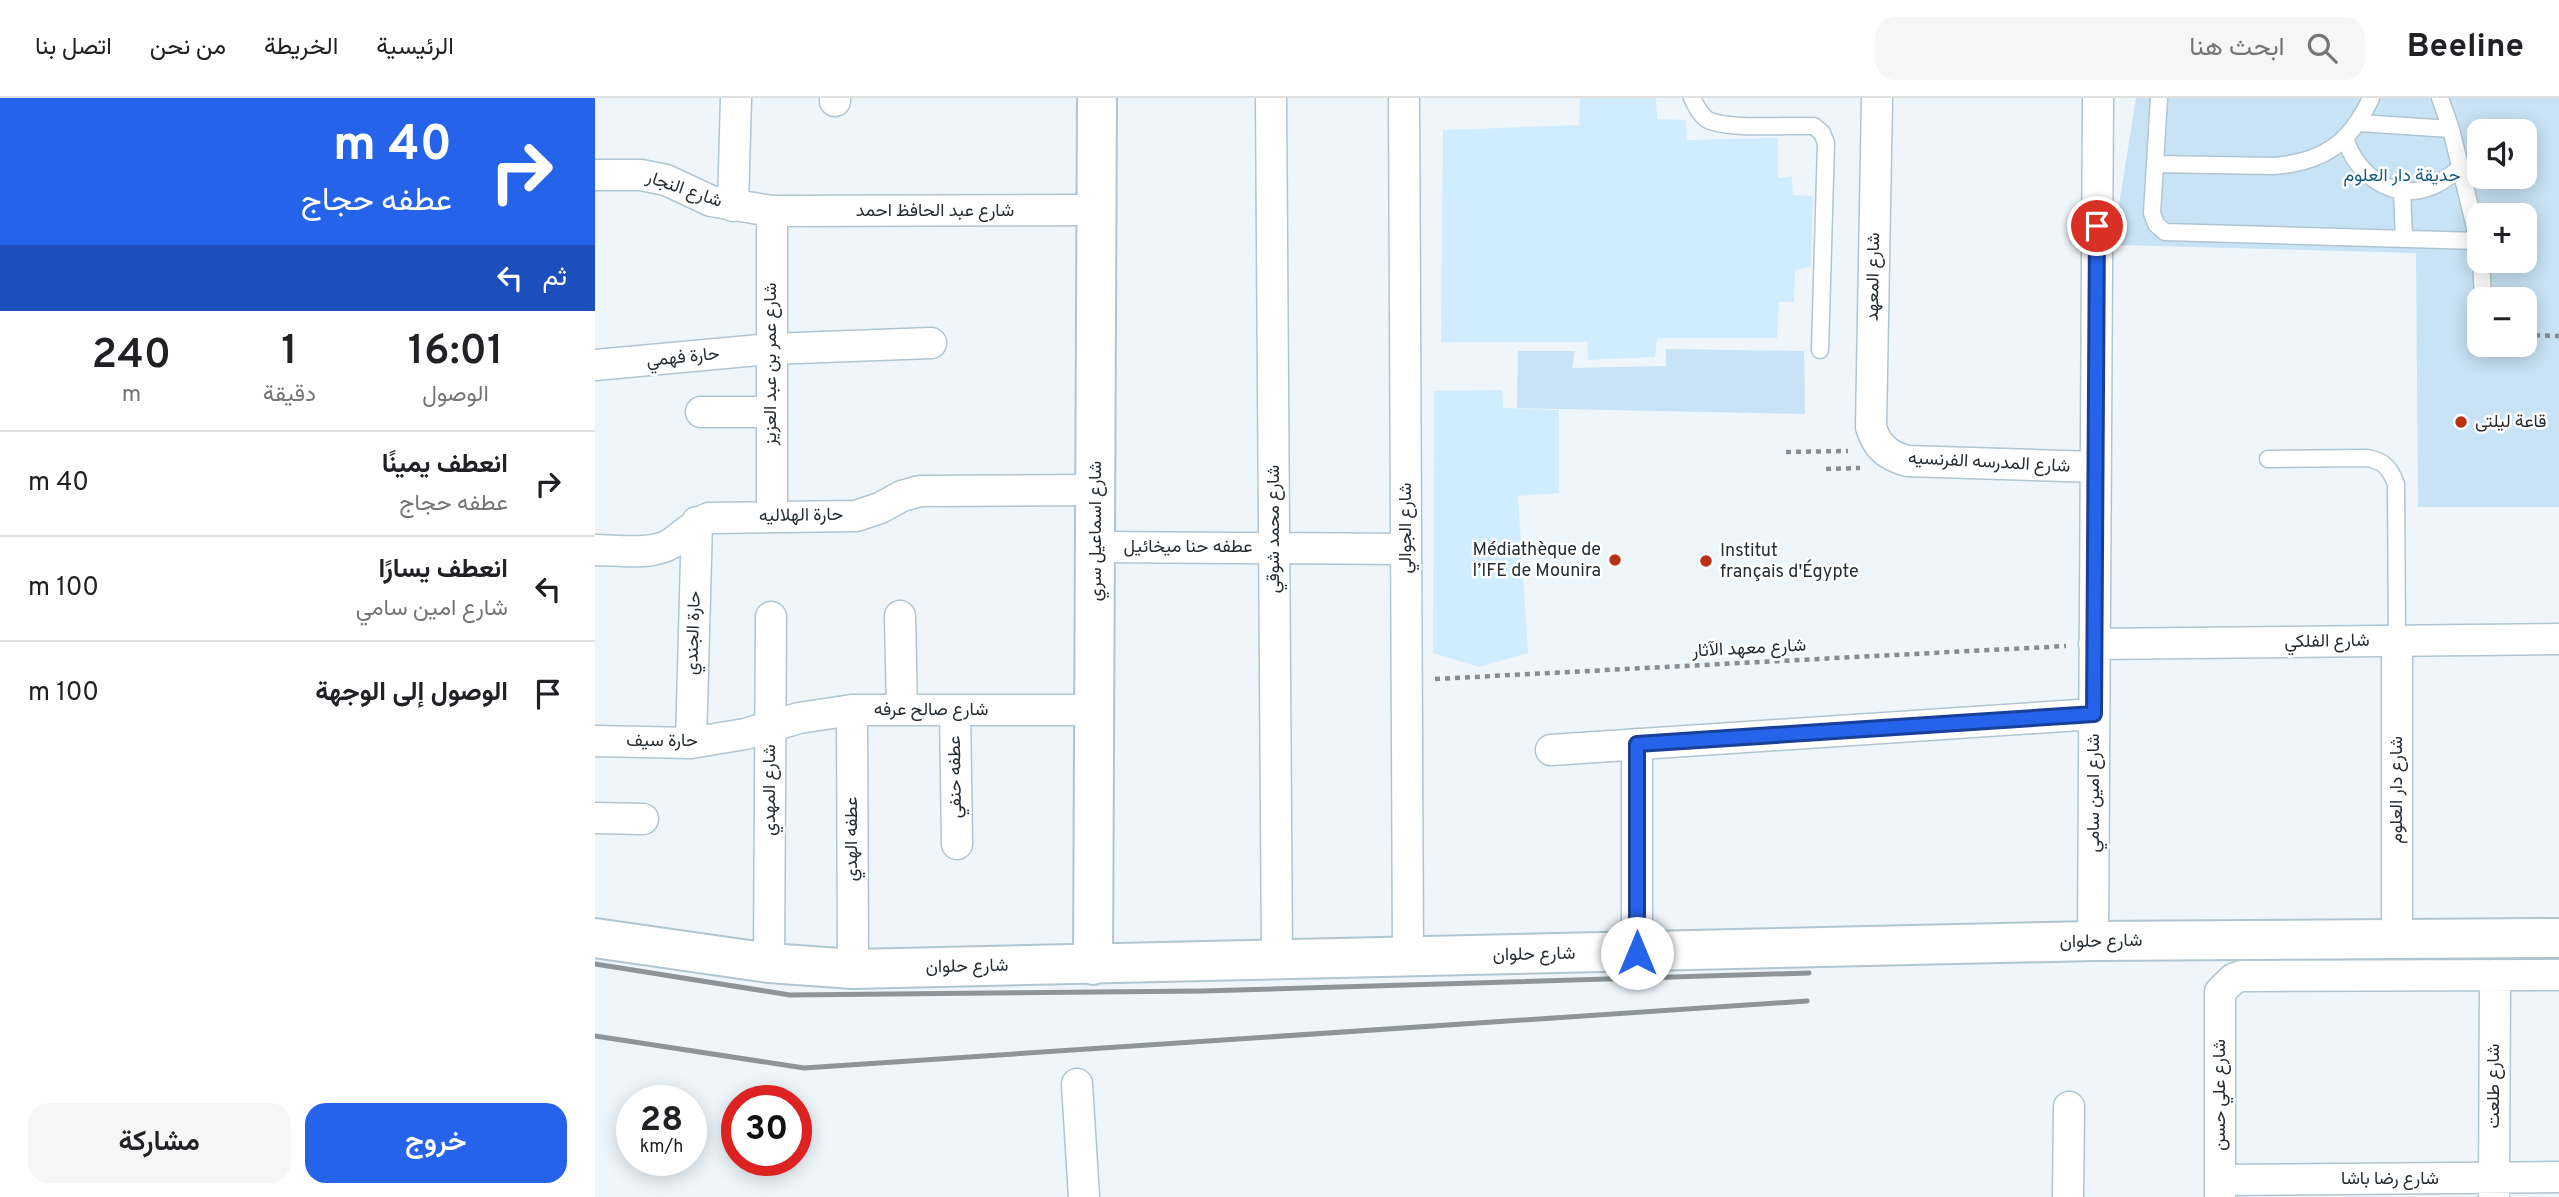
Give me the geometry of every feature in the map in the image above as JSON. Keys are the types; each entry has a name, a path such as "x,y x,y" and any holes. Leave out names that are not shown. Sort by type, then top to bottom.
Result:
{"street":[{"path":"733,206 736,98"},
{"name":"شارع اسماعيل سري","path":"1093,965 1097,98"},
{"name":"شارع محمد شوقي","path":"1271,98 1277,960"},
{"name":"شارع الجوالي","path":"1405,98 1408,958"},
{"name":"شارع المعهد","path":"1877,98 1871,428 1875,440 1884,451"},
{"name":"شارع امين سامي","path":"2093,941 2098,98"},
{"name":"شارع النجار","path":"595,175 641,175 666,180 711,201 772,211"},
{"name":"شارع عبد الحافظ احمد","path":"772,211 1097,210"},
{"name":"شارع عمر بن عبد العزيز","path":"772,211 772,516"},
{"name":"حارة فهمي","path":"595,365 771,349 931,343"},
{"path":"701,412 771,412"},
{"name":"شارع المدرسه الفرنسيه","path":"1884,451 1906,461 2096,467"},
{"name":"حارة الهلاليه","path":"697,522 709,518 856,516 920,491 1096,490"},
{"path":"595,550 659,548 670,545 697,522"},
{"name":"حارة الجندي","path":"691,743 697,522"},
{"name":"عطفه حنا ميخائيل","path":"1096,547 1406,549"},
{"path":"900,616 902,710"},
{"name":"شارع المهدي","path":"769,963 771,617"},
{"name":"شارع الفلكي","path":"2094,645 2559,639"},
{"name":"شارع دار العلوم","path":"2397,641 2397,939"},
{"name":"شارع صالح عرفه","path":"770,726 799,718 852,710 1095,710"},
{"name":"عطفه الهدي","path":"852,710 853,969"},
{"name":"عطفه حنفي","path":"955,710 957,844"},
{"path":"1551,750 2094,714"},
{"name":"حارة سيف","path":"595,741 691,743 745,734 770,726"},
{"path":"1637,744 1637,953"},
{"path":"595,818 643,819"},
{"name":"شارع حلوان","path":"595,938 769,963 853,969 2093,941 2559,938"},
{"path":"2495,975 2559,975"},
{"name":"شارع علي حسن","path":"2220,1188 2220,992 2232,979 2242,976 2495,975"},
{"name":"شارع طلعت","path":"2494,1188 2495,975"},
{"path":"1077,1084 1084,1197"},
{"path":"2068,1197 2069,1107"},
{"name":"شارع رضا باشا","path":"2220,1188 2494,1188 2559,1177"}],"lane":[{"path":"1692,98 1697,110 1708,120 1726,124 1814,126 1822,133 1826,143 1820,350"},
{"path":"2159,98 2152,212 2156,224 2165,232 2467,241"},
{"path":"2155,164 2294,164 2321,154 2345,138 2359,123 2371,98"},
{"path":"2439,98 2451,128 2470,203"},
{"path":"2359,123 2451,128"},
{"path":"2345,138 2350,154 2371,179 2386,187 2402,191 2433,186 2461,167"},
{"path":"2402,191 2404,239"},
{"path":"2268,459 2367,458 2378,460 2390,469 2396,484 2397,641"}],"path":[{"path":"2537,335 2559,336"},
{"path":"1786,452 1884,451"},
{"name":"شارع معهد الآثار","path":"1405,681 2094,645"}],"shaded area":[{"path":"1580,98 1656,98 1657,119 1686,120 1687,140 1778,138 1778,178 1792,176 1793,195 1813,196 1811,267 1795,270 1794,302 1779,302 1777,338 1657,338 1655,357 1588,360 1587,342 1441,342 1443,130 1579,125"},
{"path":"1502,390 1503,408 1559,410 1559,493 1518,496 1528,653 1479,667 1433,653 1434,391"}],"green space":[{"name":"حديقة دار العلوم","path":"2136,98 2559,98 2559,507 2418,507 2416,253 2116,245 2118,211"},
{"path":"1666,349 1804,351 1805,414 1517,408 1518,351 1575,351 1572,368 1666,366"}],"railway":[{"path":"595,964 790,995 1203,991 1809,973"},
{"path":"595,1036 804,1068 1807,1001"}],"place":[{"name":"قاعة ليلتى","path":"2461,422"},
{"name":"Médiathèque de l’IFE de Mounira","path":"1615,560"},
{"name":"Institut français d'Égypte","path":"1706,561"}],"route":[{"path":"1637,953 1637,744 2094,714 2097,226"}]}
